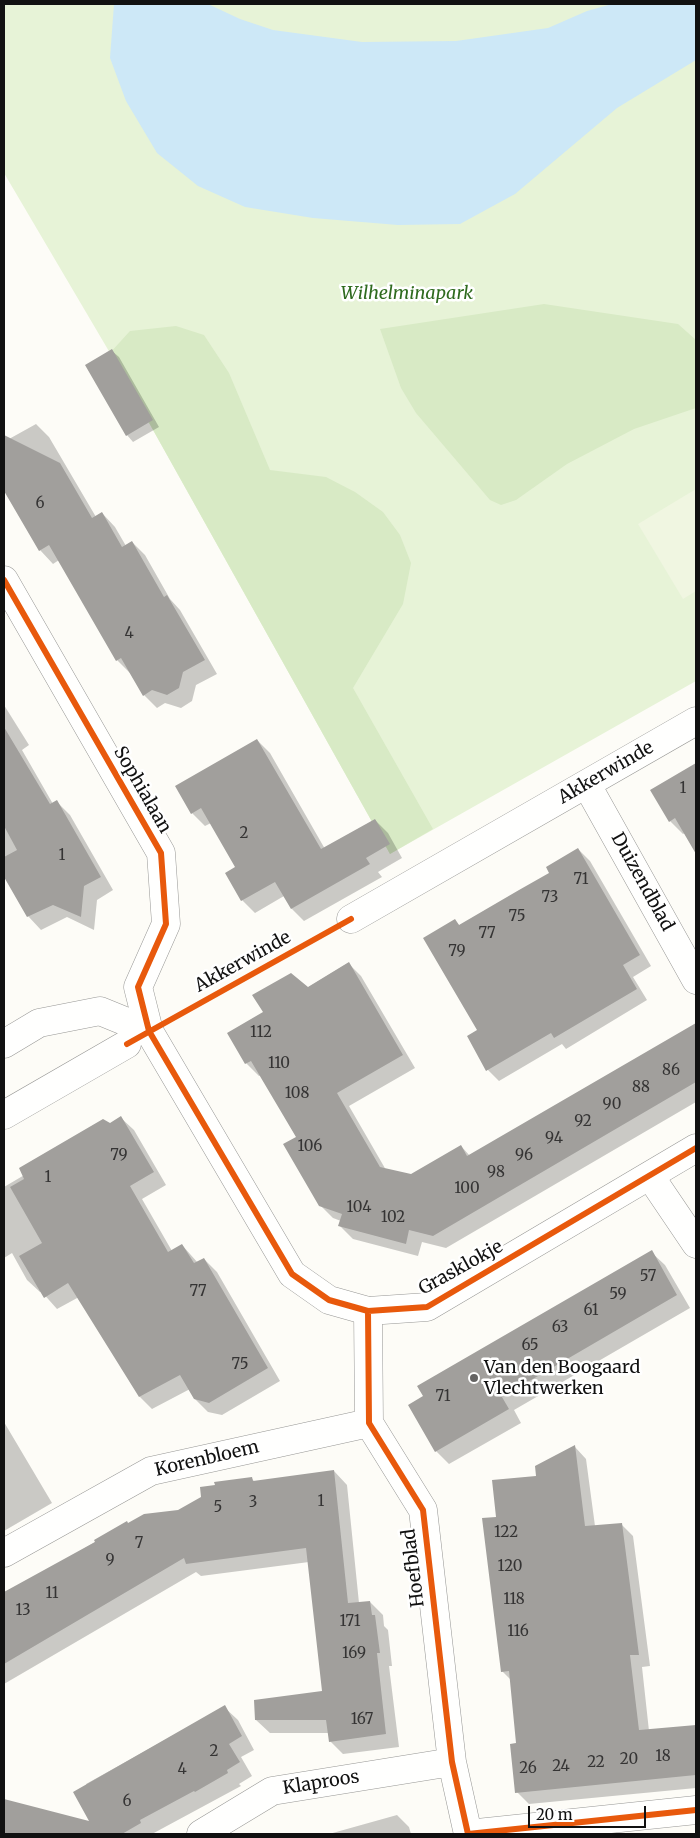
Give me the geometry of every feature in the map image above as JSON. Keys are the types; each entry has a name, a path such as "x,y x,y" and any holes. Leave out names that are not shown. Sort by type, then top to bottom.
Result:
{"street":[{"name":"Sophialaan","path":"4,580 161,853 166,924 138,987 138,1038"},
{"name":"Akkerwinde","path":"351,918 587,785 696,721"},
{"name":"Duizendblad","path":"587,785 696,980"},
{"path":"4,1044 39,1024 100,1011 138,1038 4,1115"},
{"name":"Grasklokje","path":"138,1038 292,1274 330,1300 368,1311 427,1307 696,1148"},
{"path":"650,1176 696,1244"},
{"path":"368,1311 369,1423"},
{"name":"Korenbloem","path":"4,1553 150,1471 369,1423"},
{"name":"Hoefblad","path":"369,1423 423,1510 452,1762 468,1834"},
{"name":"Klaproos","path":"201,1834 272,1791 452,1762"},
{"path":"468,1834 696,1810"}],"green space":[{"name":"Wilhelminapark","path":"4,4 696,4 696,681 390,854 110,353 4,173"},
{"path":"544,304 678,324 696,340 696,408 634,429 567,464 516,500 501,505 490,500 416,413 401,388 380,329"},
{"path":"176,326 204,335 229,373 270,470 326,477 355,492 383,512 400,535 411,563 403,604 353,688 433,829 390,854 110,353 130,331"},
{"path":"696,489 696,591 683,599 638,524"}],"water":[{"path":"114,4 208,4 240,19 273,30 362,42 456,41 548,28 587,11 612,4 696,4 696,60 617,108 515,194 460,224 398,225 313,218 245,207 198,186 157,153 126,101 110,58"}],"building":[{"path":"112,349 153,420 126,436 85,365"},
{"path":"4,435 60,463 92,518 102,512 122,547 132,541 164,597 167,595 205,660 183,672 179,688 167,695 152,690 143,696 121,658 116,661 49,545 39,551 4,491"},
{"path":"4,727 50,804 57,800 101,877 84,886 81,917 53,905 27,917 4,877 4,857 17,850 4,826"},
{"path":"257,739 321,849 375,819 390,844 366,858 370,864 291,909 275,882 241,901 225,873 235,867 201,808 191,814 175,786"},
{"path":"696,763 696,854 675,818 669,822 650,790"},
{"path":"578,848 640,955 623,965 637,989 554,1038 551,1033 486,1071 467,1036 477,1030 423,938 455,919 459,925 549,873 546,867"},
{"path":"349,962 403,1055 337,1093 380,1167 411,1174 461,1145 467,1156 696,1023 696,1082 433,1236 409,1230 406,1244 338,1226 342,1214 319,1206 283,1144 296,1137 251,1061 245,1064 227,1033 263,1012 252,995 291,973 308,987"},
{"path":"121,1116 154,1172 130,1186 168,1252 182,1244 194,1263 204,1258 268,1368 209,1403 194,1399 180,1375 139,1397 68,1283 44,1298 19,1256 42,1243 10,1187 24,1179 19,1168 103,1119 110,1123"},
{"path":"652,1250 677,1295 502,1397 509,1409 435,1452 408,1405 423,1396 417,1386"},
{"path":"575,1445 585,1526 622,1523 639,1655 630,1655 639,1730 696,1725 696,1775 515,1793 510,1744 516,1743 509,1671 501,1672 482,1518 496,1517 492,1480 536,1476 535,1466"},
{"path":"334,1470 348,1603 370,1601 372,1615 375,1615 380,1653 377,1653 386,1734 329,1742 326,1720 255,1720 254,1700 322,1691 306,1548 186,1564 184,1558 4,1664 4,1592 95,1542 94,1540 127,1521 128,1523 144,1514 178,1510 201,1497 200,1487 215,1485 214,1482 252,1477 253,1481"},
{"path":"225,1705 242,1736 229,1744 240,1762 227,1770 228,1773 140,1820 141,1823 122,1834 4,1834 4,1799 89,1821 73,1792"}],"cycle path":[{"path":"4,580 161,853 166,924 138,987 149,1031 292,1274 329,1300 368,1311 427,1307 696,1148"},
{"path":"127,1044 351,919"},
{"path":"368,1311 369,1423 423,1510 452,1762 468,1834 696,1810"}],"place":[{"name":"Van den Boogaard Vlechtwerken","path":"474,1378"}]}
